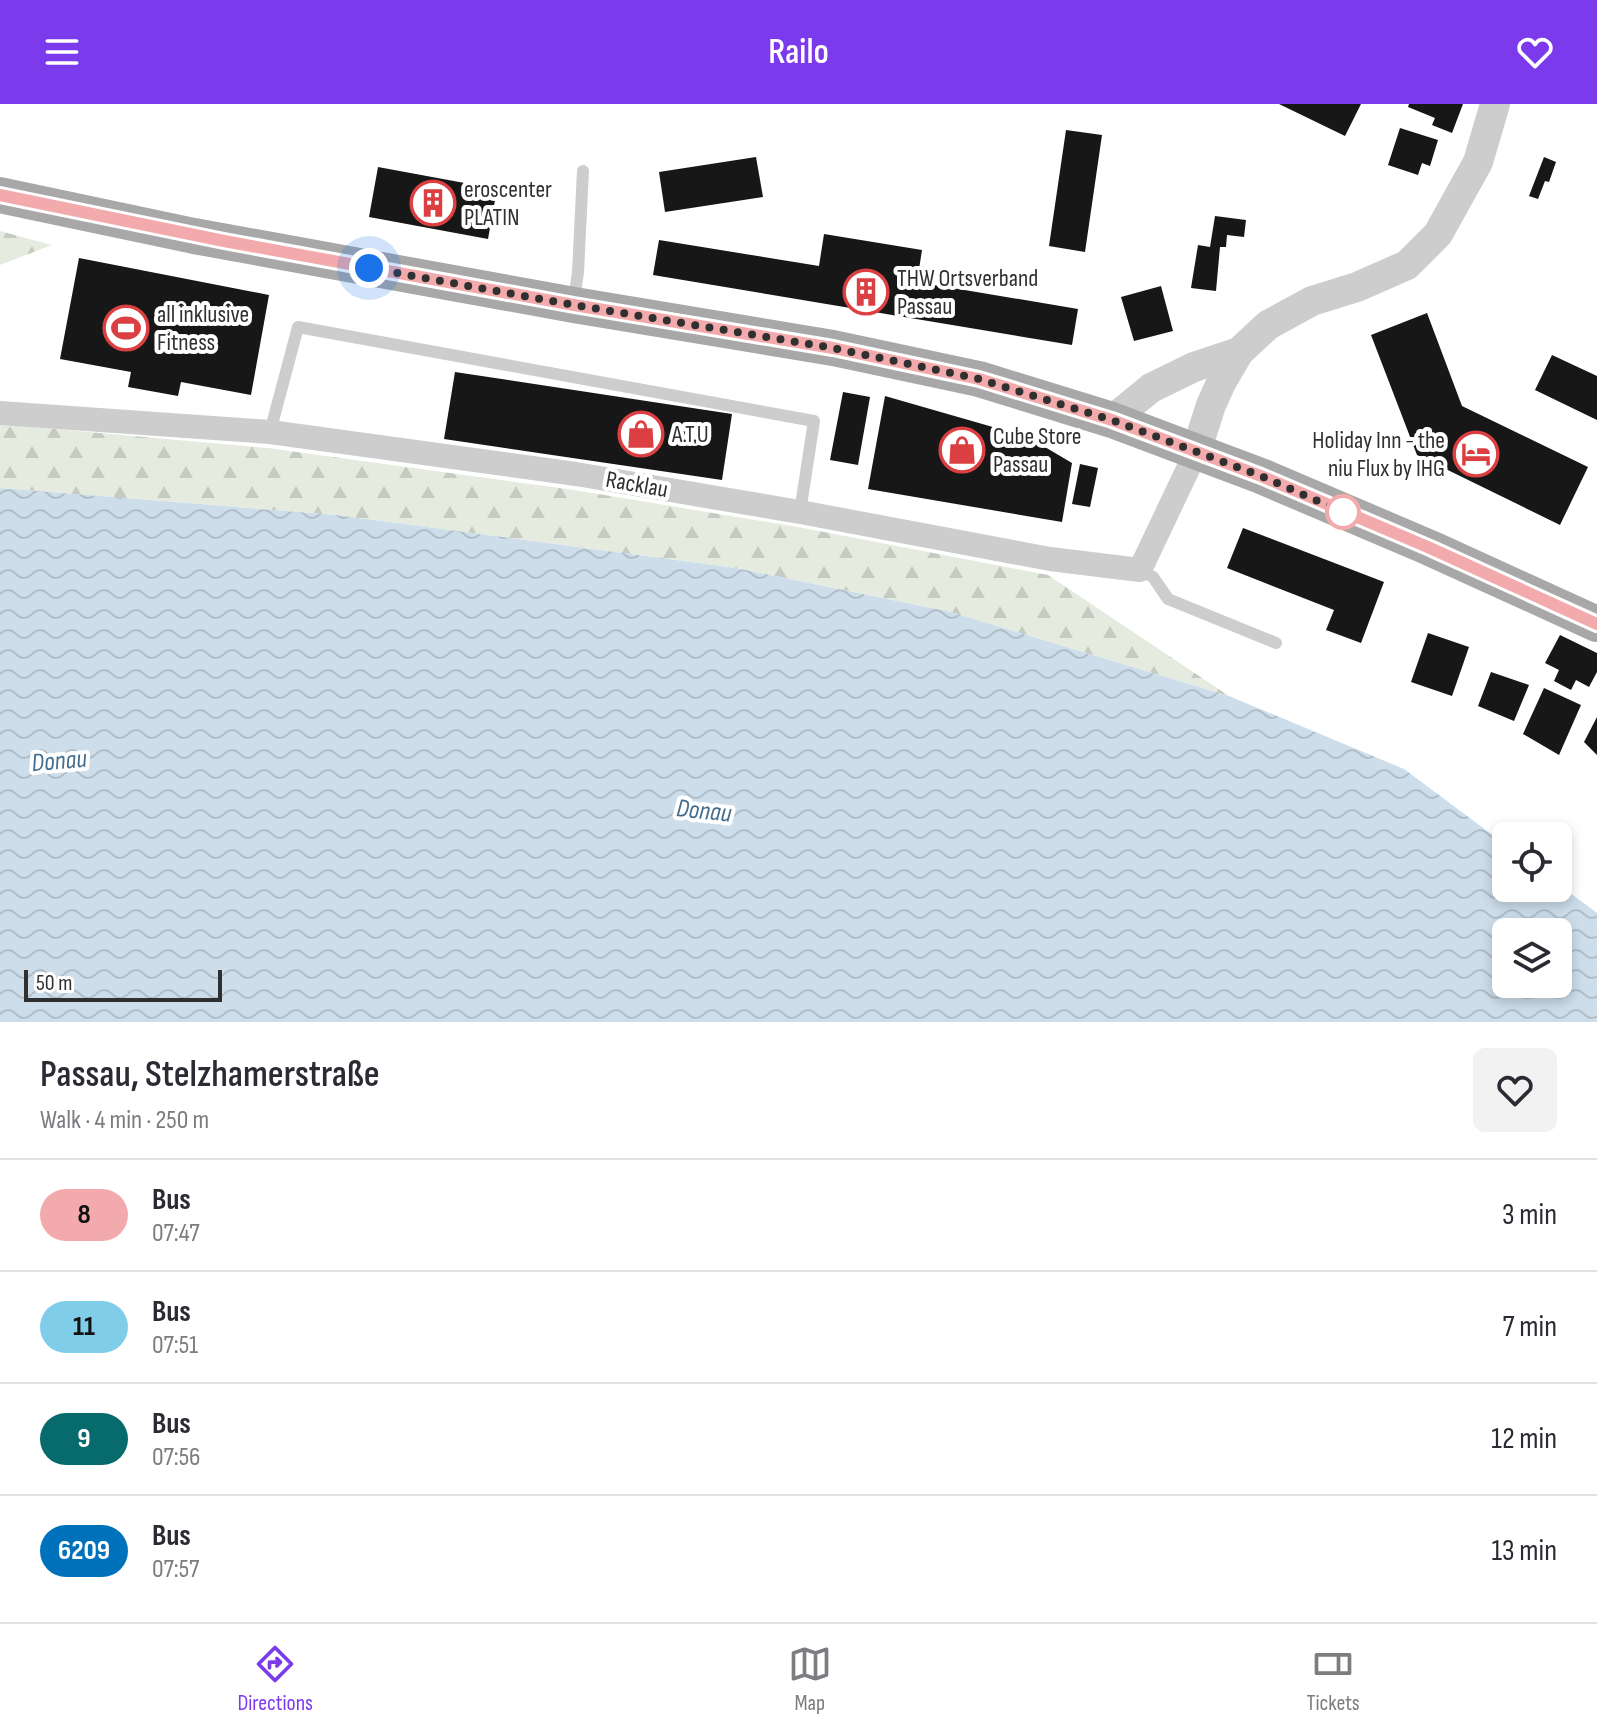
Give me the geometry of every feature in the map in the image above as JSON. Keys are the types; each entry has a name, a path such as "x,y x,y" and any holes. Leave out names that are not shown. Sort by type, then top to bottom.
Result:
{"main road":[{"path":"0,195 194,236 860,353 979,379 1112,420 1282,485 1597,624"}],"street":[{"path":"1140,570 1196,452 1211,405 1239,352 1268,325 1312,301 1357,287 1407,265 1438,234 1478,162 1495,104"},
{"path":"1112,420 1151,388 1194,367 1239,352"},
{"name":"Racklau","path":"0,413 270,432 576,474 1050,559 1140,570"}],"lane":[{"path":"574,305 583,171"},
{"path":"270,432 298,327 814,421 800,512"},
{"path":"1140,570 1153,577 1168,599 1276,643"}],"green space":[{"path":"0,231 52,245 0,265"},
{"path":"0,424 268,448 574,490 798,527 1048,575 1229,696 951,612 736,568 336,515 0,488"}],"water":[{"name":"Donau","path":"0,488 336,515 736,568 951,612 1229,696 1404,769 1492,835 1492,902 1572,902 1572,894 1597,913 1597,1022 0,1022"}],"building":[{"path":"1279,104 1361,104 1345,136"},
{"path":"1409,104 1463,104 1452,133 1432,125 1435,118 1408,107"},
{"path":"1400,128 1438,140 1430,166 1422,163 1418,175 1388,165"},
{"path":"1066,130 1102,135 1085,252 1049,246"},
{"path":"756,157 763,197 665,212 659,172"},
{"path":"1544,157 1556,162 1549,182 1545,181 1538,199 1529,196"},
{"name":"eroscenter PLATIN","path":"378,167 497,189 488,239 369,217"},
{"path":"1215,216 1246,220 1244,237 1227,235 1226,247 1220,247 1216,291 1191,288 1198,245 1210,247"},
{"name":"THW Ortsverband Passau","path":"824,234 922,250 917,282 1078,309 1072,345 653,275 659,240 819,266"},
{"path":"79,258 269,295 251,395 181,382 178,396 128,387 131,372 60,359"},
{"path":"1161,286 1173,331 1134,341 1121,297"},
{"path":"1427,313 1462,406 1588,467 1560,525 1417,455 1371,335"},
{"path":"1552,355 1597,376 1597,420 1535,390"},
{"name":"A.T.U","path":"455,372 732,414 722,480 444,439"},
{"path":"843,392 870,397 858,465 830,460"},
{"name":"Cube Store Passau","path":"885,396 1028,437 1072,463 1062,522 868,489"},
{"path":"1080,464 1098,468 1090,507 1072,504"},
{"path":"1243,528 1384,582 1361,643 1326,630 1334,610 1227,568"},
{"path":"1428,633 1469,647 1452,696 1411,682"},
{"path":"1560,635 1597,653 1597,672 1589,687 1576,680 1571,690 1554,681 1559,670 1545,663"},
{"path":"1491,672 1529,685 1514,721 1478,706"},
{"path":"1544,688 1581,705 1559,755 1523,734"},
{"path":"1597,717 1597,755 1584,742"}],"bus line":[{"name":"8","path":"0,195 194,236 833,348 979,379 1112,420 1261,476 1597,624"}],"place":[{"name":"eroscenter PLATIN","path":"433,203"},
{"name":"THW Ortsverband Passau","path":"866,292"},
{"name":"all inklusive Fitness","path":"126,328"},
{"name":"A.T.U","path":"641,434"},
{"name":"Cube Store Passau","path":"962,450"},
{"name":"Holiday Inn - the niu Flux by IHG","path":"1476,454"}],"route":[{"path":"369,268 833,348 979,379 1112,420 1261,476 1343,512"}]}
